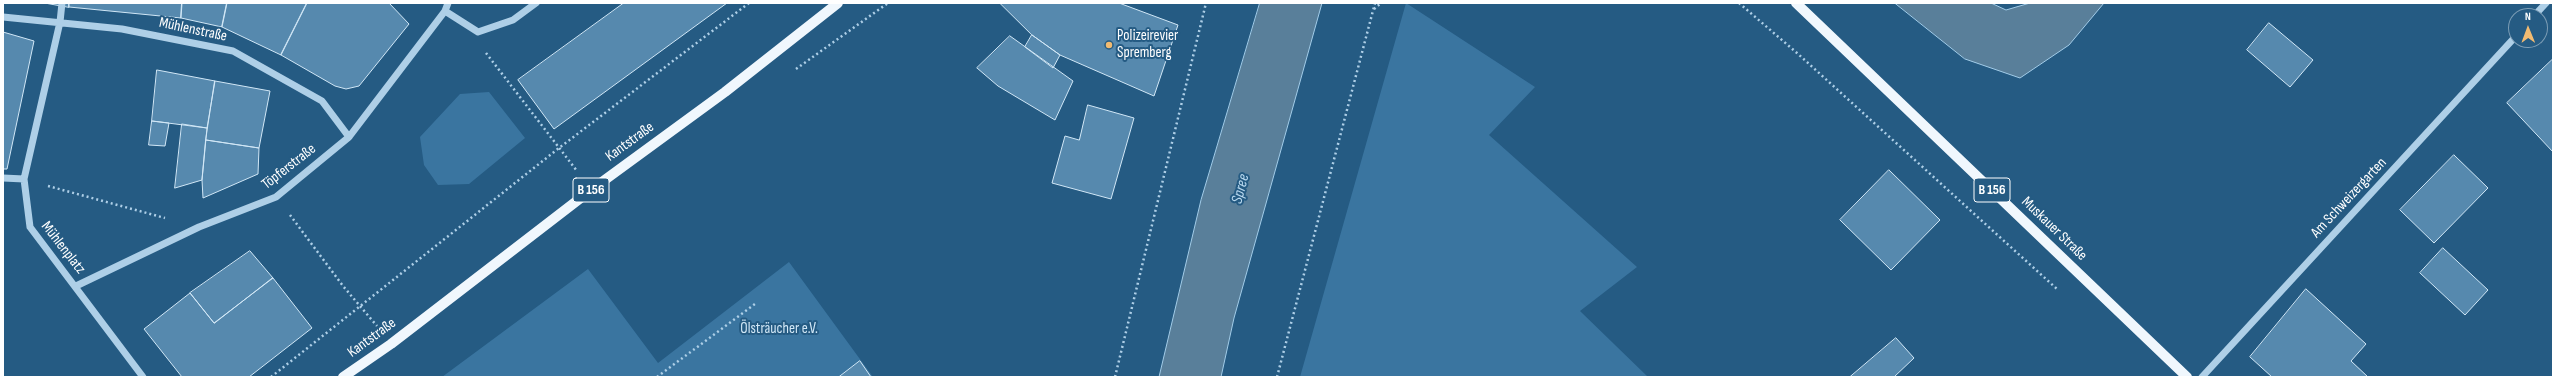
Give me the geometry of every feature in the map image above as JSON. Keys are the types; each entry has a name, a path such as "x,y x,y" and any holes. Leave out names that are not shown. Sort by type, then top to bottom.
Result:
{"main road":[{"name":"Kantstraße","path":"343,377 397,339 591,190 725,92 838,3"},
{"name":"Muskauer Straße","path":"1796,3 2187,377"}],"street":[{"name":"Mühlenplatz","path":"62,3 60,22 24,180 30,228 76,286 143,377"},
{"name":"Töpferstraße","path":"76,286 199,228 276,197 349,137 444,11 448,3"},
{"path":"444,11 478,32 514,20 536,3"},
{"name":"Mühlenstraße","path":"3,17 122,29 233,51 322,101 349,137"},
{"name":"Am Schweizergarten","path":"2202,377 2508,45"},
{"path":"3,178 24,180"}],"path":[{"path":"271,377 559,148 749,3"},
{"path":"1115,377 1206,3"},
{"path":"1277,377 1375,3"},
{"path":"1373,9 1381,3"},
{"path":"1739,3 1797,53 2062,293"},
{"path":"478,32 487,55 591,190"},
{"path":"24,180 199,228"},
{"path":"276,197 360,306 368,314"},
{"path":"657,377 755,304"}],"green space":[{"path":"1406,3 1535,87 1489,135 1637,267 1580,311 1648,377 1300,377"},
{"path":"489,92 525,138 469,184 438,185 424,165 420,137 460,94"},
{"name":"Ölsträucher e.V.","path":"789,262 873,377 442,377 588,269 658,363"}],"water":[{"name":"Spree","path":"1260,3 1322,3 1234,318 1221,377 1159,377 1201,200"},
{"path":"1895,3 1991,3 2006,10 2030,3 2104,3 2069,45 2020,78 1965,59"}],"building":[{"path":"45,3 69,3 69,7"},
{"path":"69,3 182,3 181,18 69,7"},
{"path":"182,3 227,3 222,27 181,18"},
{"path":"227,3 307,3 281,55 222,27"},
{"path":"307,3 389,3 409,24 359,86 346,89 335,86 281,55"},
{"path":"624,3 727,3 554,129 518,80"},
{"name":"Polizeirevier Spremberg","path":"1000,3 1119,3 1178,25 1154,96 1060,55 1032,35"},
{"path":"2269,23 2313,60 2290,87 2247,50"},
{"path":"3,32 34,41 7,169 3,169"},
{"path":"1032,35 1060,55 1053,68 1025,47"},
{"path":"1010,36 1073,81 1055,120 998,86 977,68"},
{"path":"2553,59 2553,152 2507,103"},
{"path":"157,70 215,81 207,128 152,121"},
{"path":"215,81 270,91 259,148 206,140"},
{"path":"1088,105 1134,118 1111,199 1052,183 1065,136 1079,140"},
{"path":"152,121 169,123 165,146 149,145"},
{"path":"182,124 207,128 202,180 175,188"},
{"path":"206,140 259,148 258,174 203,198 202,180"},
{"path":"2454,155 2488,188 2434,243 2400,210"},
{"path":"1889,170 1940,220 1891,270 1840,220"},
{"path":"2443,248 2488,290 2465,315 2420,273"},
{"path":"250,251 273,278 214,323 190,293"},
{"path":"273,278 312,328 249,377 182,377 144,329 190,293 214,323"},
{"path":"2306,289 2366,344 2351,361 2368,377 2272,377 2250,357"},
{"path":"1896,338 1914,358 1894,377 1850,377"},
{"path":"860,361 871,377 839,377"}],"place":[{"name":"Polizeirevier Spremberg","path":"1109,45"}]}
